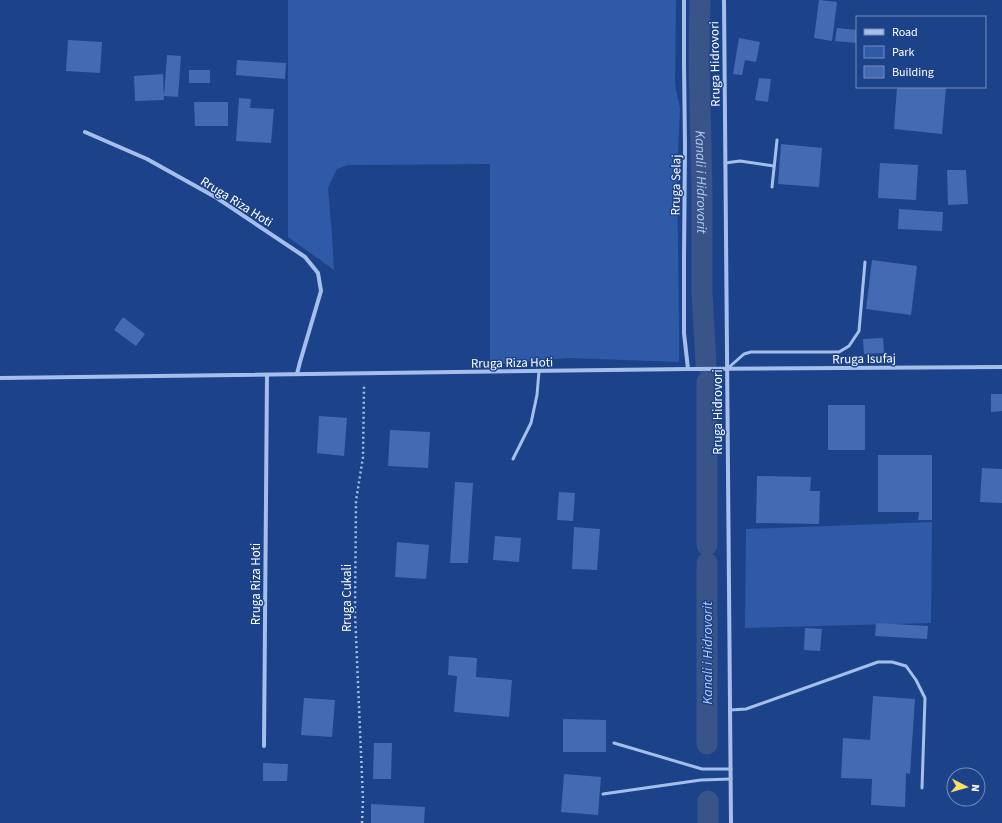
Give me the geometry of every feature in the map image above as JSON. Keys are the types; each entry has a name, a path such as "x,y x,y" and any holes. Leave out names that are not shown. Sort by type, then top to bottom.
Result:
{"street":[{"name":"Rruga Selaj","path":"684,0 684,333 688,369"},
{"name":"Rruga Hidrovori","path":"724,0 731,823"},
{"name":"Rruga Riza Hoti","path":"85,132 147,159 211,195 305,257 318,273 321,291 297,374"},
{"name":"Rruga Isufaj","path":"727,369 1002,367"},
{"name":"Rruga Riza Hoti","path":"0,378 727,369"},
{"name":"Rruga Riza Hoti","path":"264,746 267,375"}],"lane":[{"path":"772,187 777,140"},
{"path":"725,163 740,161 774,166"},
{"path":"727,369 744,354 751,352 839,352 849,346 859,331 865,262"},
{"path":"513,459 531,423 537,395 539,372"},
{"path":"730,710 746,709 878,662 892,662 906,666 916,680 925,698 922,788"},
{"path":"614,744 702,769 731,769"},
{"path":"603,794 701,780 731,779"}],"path":[{"name":"Rruga Cukali","path":"362,823 363,800 355,605 356,501 363,457 364,373"}],"green space":[{"path":"288,0 676,0 675,84 680,109 677,171 679,362 568,358 490,365 490,164 348,165 337,169 328,188 334,270 288,237"},
{"path":"932,522 931,623 745,628 746,529"}],"building":[{"path":"819,0 837,2 832,41 814,38"},
{"path":"837,28 856,30 856,43 835,41"},
{"path":"739,38 760,42 756,62 745,60 742,75 733,74"},
{"path":"68,40 102,42 100,73 66,71"},
{"path":"167,55 181,56 178,97 164,96"},
{"path":"237,60 286,63 285,79 236,75"},
{"path":"189,70 210,70 210,83 189,83"},
{"path":"163,74 164,100 135,101 134,76"},
{"path":"759,78 771,79 768,102 755,100"},
{"path":"897,88 946,88 942,134 894,129"},
{"path":"239,98 251,99 250,108 274,109 271,143 236,141"},
{"path":"194,102 228,102 228,126 195,126"},
{"path":"781,144 822,148 819,187 778,184"},
{"path":"880,163 918,165 916,200 878,198"},
{"path":"947,170 966,170 968,204 948,205"},
{"path":"899,209 943,212 942,231 898,229"},
{"path":"872,260 917,266 911,315 866,309"},
{"path":"123,317 145,334 136,346 114,330"},
{"path":"883,338 884,353 864,354 863,339"},
{"path":"991,394 1002,394 1002,411 991,412"},
{"path":"828,405 865,405 865,450 828,450"},
{"path":"319,416 347,418 344,456 317,453"},
{"path":"390,430 430,432 428,468 388,466"},
{"path":"878,455 932,455 932,520 918,520 919,512 878,512"},
{"path":"982,468 1002,469 1002,503 980,502"},
{"path":"757,476 811,477 810,491 820,491 819,524 756,523"},
{"path":"455,482 473,483 468,563 450,563"},
{"path":"559,492 575,493 573,521 557,520"},
{"path":"574,527 600,529 597,570 572,569"},
{"path":"495,536 521,538 519,562 493,560"},
{"path":"397,542 429,545 426,579 395,577"},
{"path":"876,623 928,626 927,639 875,636"},
{"path":"805,628 822,629 820,651 804,650"},
{"path":"449,656 477,658 476,677 512,680 509,717 454,712 457,676 448,675"},
{"path":"873,696 915,699 910,774 906,773 905,807 871,805 872,779 841,778 843,738 870,740"},
{"path":"304,698 335,700 332,737 301,735"},
{"path":"563,719 606,720 606,752 563,752"},
{"path":"374,743 392,743 391,779 373,779"},
{"path":"263,763 288,764 287,781 263,781"},
{"path":"564,774 601,777 598,815 561,812"},
{"path":"371,804 425,807 424,823 371,823"}],"waterway":[{"name":"Kanali i Hidrovorit","path":"700,0 699,57 702,193 702,293 706,364"},
{"name":"Kanali i Hidrovorit","path":"707,382 707,545"},
{"name":"Kanali i Hidrovorit","path":"707,563 707,744"},
{"name":"Kanali i Hidrovorit","path":"708,801 708,823"}]}
